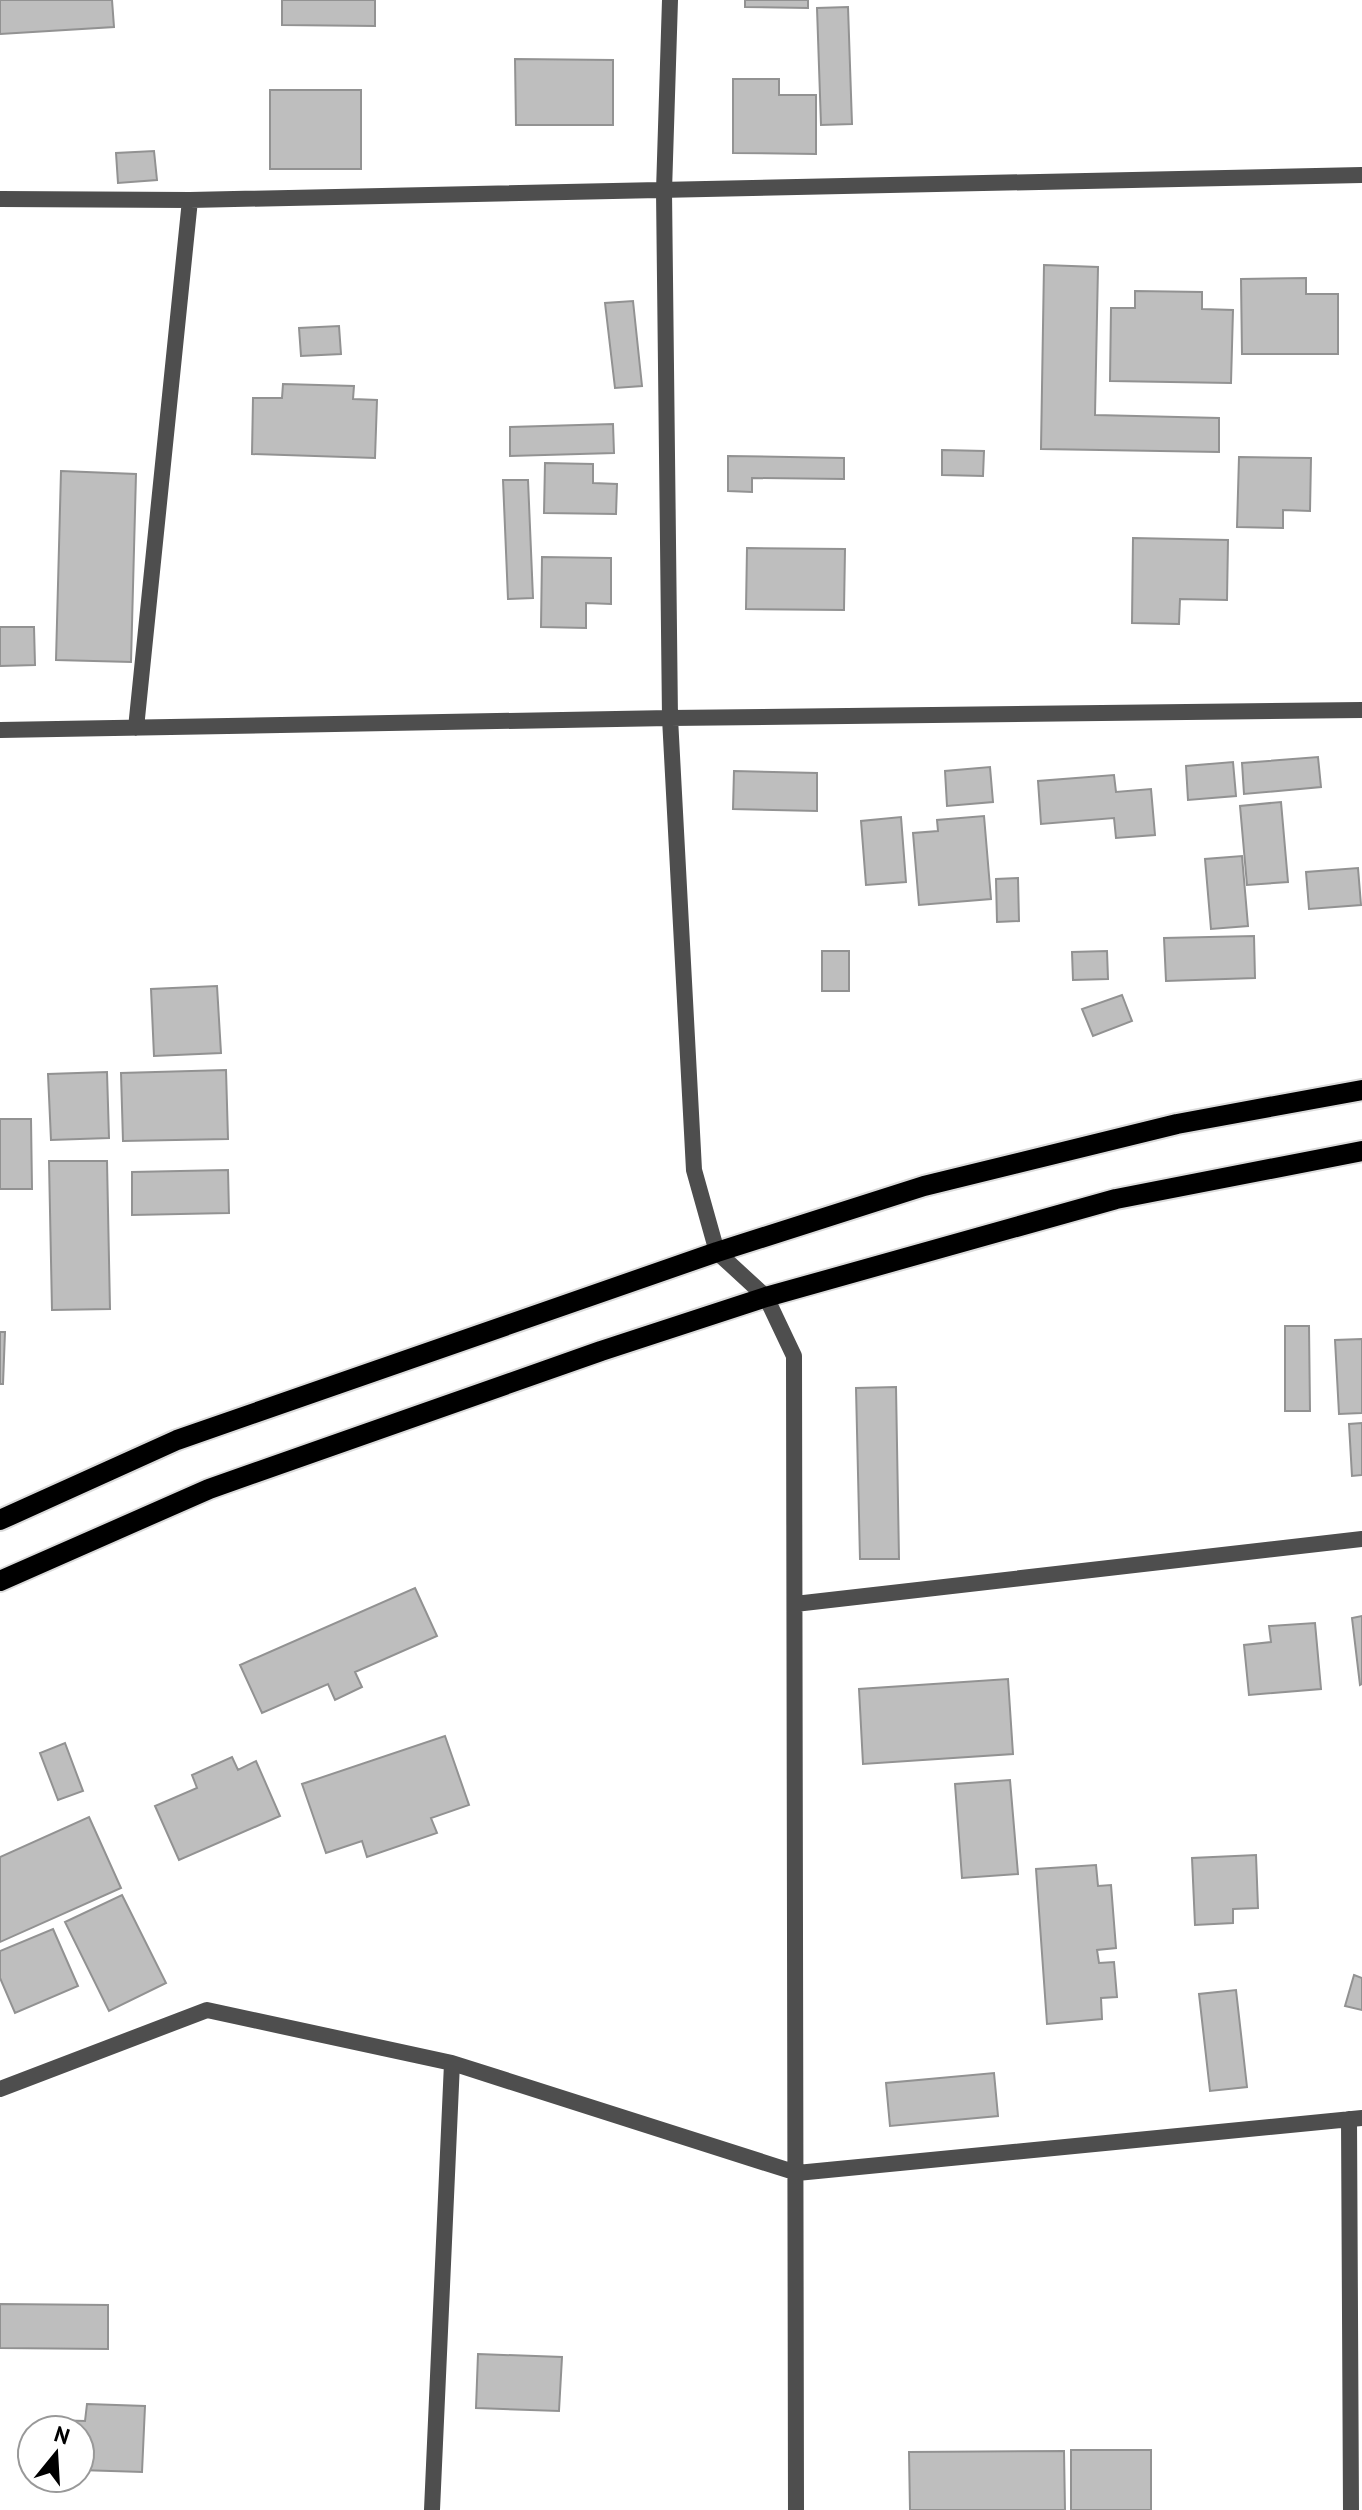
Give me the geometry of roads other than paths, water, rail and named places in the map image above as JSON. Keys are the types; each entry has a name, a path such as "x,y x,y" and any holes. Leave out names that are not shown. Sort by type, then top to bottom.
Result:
{"main road":[{"path":"0,1520 177,1440 717,1252 924,1186 1177,1124 1362,1090"},
{"path":"0,1581 209,1489 601,1351 766,1297 1116,1199 1362,1151"}],"street":[{"path":"670,0 664,191 670,718 694,1170 717,1252 766,1297 794,1356 796,2510"},
{"path":"0,199 190,200 1362,175"},
{"path":"136,728 190,200"},
{"path":"0,730 1362,710"},
{"path":"795,1604 1362,1539"},
{"path":"0,2089 207,2010 452,2063 797,2173 1356,2118 1351,2510"},
{"path":"432,2510 452,2063"}]}
